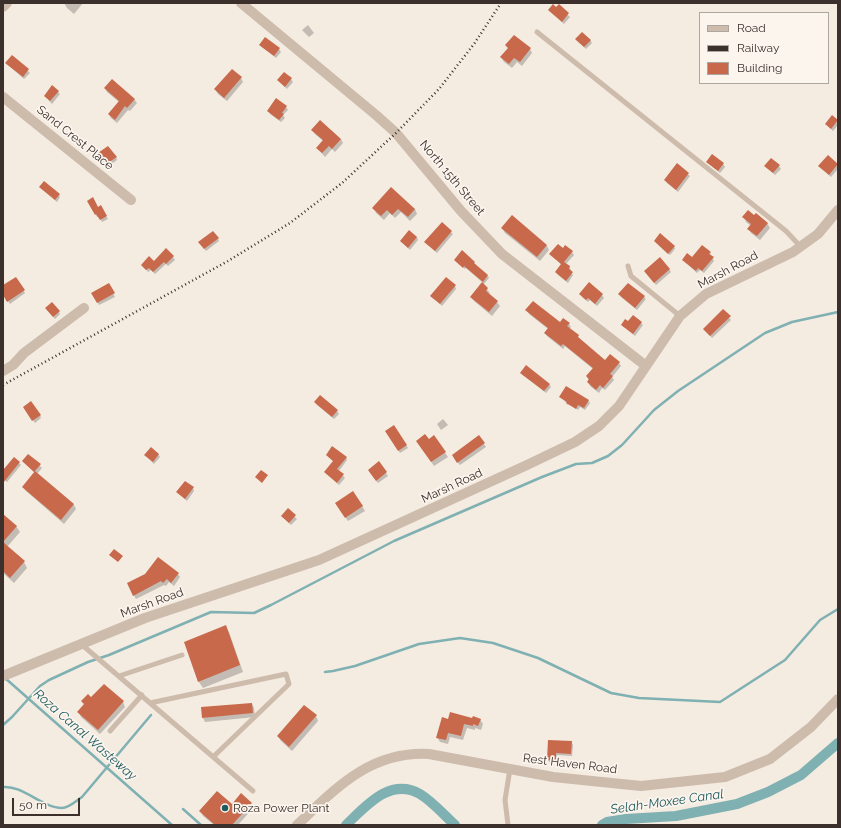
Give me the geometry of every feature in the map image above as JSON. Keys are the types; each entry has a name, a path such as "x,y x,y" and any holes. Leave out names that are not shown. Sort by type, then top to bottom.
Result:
{"street":[{"path":"3,7 7,3"},
{"name":"North 15th Street","path":"241,3 396,133 461,211 502,254 646,366"},
{"name":"Sand Crest Place","path":"3,97 131,200"},
{"name":"Marsh Road","path":"3,676 145,618 319,560 576,442 599,426 619,406 680,316 706,294 793,252 818,234 838,210"},
{"path":"3,371 13,365 24,352 84,308"},
{"name":"Rest Haven Road","path":"297,825 349,778 376,762 394,756 413,753 429,754 553,777 641,786 725,777 770,759 811,728 838,699"}],"lane":[{"path":"537,32 786,231 800,246"},
{"path":"628,266 630,276 680,316"},
{"path":"81,644 253,791"},
{"path":"119,676 182,655"},
{"path":"150,703 286,674 289,684 213,757"},
{"path":"110,731 142,695"},
{"path":"508,825 505,800 510,769"}],"building":[{"path":"553,4 556,7 559,4 569,13 562,22 548,10"},
{"path":"582,32 591,40 584,47 575,39"},
{"path":"514,35 531,48 520,62 514,58 509,64 500,57 508,48 505,45"},
{"path":"265,37 280,48 274,56 259,45"},
{"path":"12,55 29,69 23,77 5,63"},
{"path":"232,69 242,77 224,98 214,89"},
{"path":"284,72 292,78 285,87 277,80"},
{"path":"112,79 135,99 127,108 125,106 115,120 108,114 119,101 104,88"},
{"path":"52,85 59,91 50,101 44,96"},
{"path":"276,98 287,106 282,113 284,114 279,120 267,111"},
{"path":"832,115 838,120 831,129 825,124"},
{"path":"320,120 341,139 332,149 329,146 322,153 316,148 323,140 311,130"},
{"path":"108,146 117,157 106,164 103,159 100,161 95,155"},
{"path":"712,154 724,163 718,171 706,162"},
{"path":"828,155 838,164 829,175 818,166"},
{"path":"771,158 780,165 773,173 764,166"},
{"path":"677,163 689,173 676,190 664,180"},
{"path":"44,181 60,194 55,200 39,187"},
{"path":"391,187 415,209 408,217 398,209 392,215 387,210 381,216 372,208"},
{"path":"93,197 98,207 101,205 107,216 100,220 96,214 95,215 87,201"},
{"path":"748,210 754,215 756,213 768,223 757,236 747,229 751,224 742,217"},
{"path":"512,215 547,245 537,257 501,228"},
{"path":"442,222 452,231 435,251 424,242"},
{"path":"409,230 417,237 408,248 400,241"},
{"path":"213,231 219,238 204,249 198,242"},
{"path":"660,233 675,246 668,254 654,241"},
{"path":"558,244 563,248 565,245 573,251 564,262 570,266 569,269 573,272 566,281 555,272 561,264 549,254"},
{"path":"702,245 711,252 709,254 714,257 702,271 698,268 696,271 682,260 687,253 692,257"},
{"path":"166,248 174,256 166,264 164,262 153,272 149,268 146,270 141,265 149,256 154,261"},
{"path":"462,250 488,275 483,282 464,266 463,268 454,260"},
{"path":"660,257 670,269 654,283 644,271"},
{"path":"16,277 25,290 7,302 3,295 3,285"},
{"path":"446,277 456,285 440,304 430,296"},
{"path":"482,282 488,288 486,291 498,301 489,312 470,297"},
{"path":"589,282 603,294 595,304 588,298 586,300 579,294"},
{"path":"109,283 115,293 97,303 91,293"},
{"path":"628,283 645,296 635,308 618,294"},
{"path":"533,301 560,322 563,318 570,323 567,326 579,335 578,337 605,360 610,354 620,362 610,374 613,376 603,388 600,385 596,390 587,382 589,379 586,376 593,368 563,344 561,346 544,333 548,328 525,310"},
{"path":"52,302 60,311 53,317 45,308"},
{"path":"723,309 731,316 710,336 703,329"},
{"path":"633,315 642,322 633,334 621,325 625,319 628,321"},
{"path":"526,365 550,384 544,391 520,373"},
{"path":"566,386 589,400 584,408 578,405 576,409 559,397"},
{"path":"320,395 338,410 332,417 314,402"},
{"path":"31,401 41,415 32,421 23,407"},
{"path":"394,425 407,445 398,451 385,431"},
{"path":"425,434 429,439 434,435 446,452 431,462 416,441"},
{"path":"479,435 485,443 457,463 452,455"},
{"path":"332,446 347,457 337,469 344,474 337,483 324,472 333,461 326,455"},
{"path":"151,447 159,454 153,462 144,455"},
{"path":"28,454 41,464 34,472 22,461"},
{"path":"14,457 20,462 3,483 3,470"},
{"path":"379,461 387,472 376,481 368,470"},
{"path":"261,470 268,475 262,483 255,477"},
{"path":"35,471 74,504 61,520 22,487"},
{"path":"185,481 194,487 185,499 176,492"},
{"path":"353,491 363,506 345,518 335,503"},
{"path":"288,508 296,515 289,523 281,516"},
{"path":"3,514 17,526 3,542"},
{"path":"3,542 25,561 10,578 3,571"},
{"path":"114,549 123,556 118,562 109,555"},
{"path":"158,557 179,573 171,583 167,579 163,583 161,581 133,596 127,583 145,574"},
{"path":"226,625 240,665 198,682 184,642"},
{"path":"104,684 124,701 98,730 77,712 84,704 81,701 88,694 91,697"},
{"path":"252,703 253,713 202,718 201,707"},
{"path":"304,705 317,715 289,747 277,736"},
{"path":"450,712 481,719 478,726 473,724 473,726 464,724 461,736 448,733 446,740 436,738 442,717 448,719"},
{"path":"548,740 572,741 571,754 556,753 556,761 547,760"},
{"name":"Roza Power Plant","path":"217,791 232,804 241,793 252,803 232,825 215,825 199,811"}],"waterway":[{"path":"3,725 40,686 49,680 88,662 109,655 211,612 254,613 394,541 542,477 576,464 592,463 608,456 622,445 654,410 678,391 765,333 792,322 838,312"},
{"path":"325,672 355,666 419,644 460,638 493,643 538,658 611,693 639,698 720,702 785,660 820,620 838,609"},
{"name":"Roza Canal Wasteway","path":"5,678 172,825"},
{"path":"3,787 18,789 55,807 67,807 82,797 151,715"},
{"name":"Selah-Moxee Canal","path":"602,825 607,822 626,819 676,816 737,804 768,792 801,775 838,743"},
{"name":"Selah-Moxee Canal","path":"346,825 370,802 389,791 399,789 409,790 425,797 455,825"},
{"path":"183,809 201,825"}],"railway":[{"path":"3,385 228,261 290,223 342,183 396,133 439,89 474,44 501,3"}],"place":[{"name":"Roza Power Plant","path":"225,808"}]}
